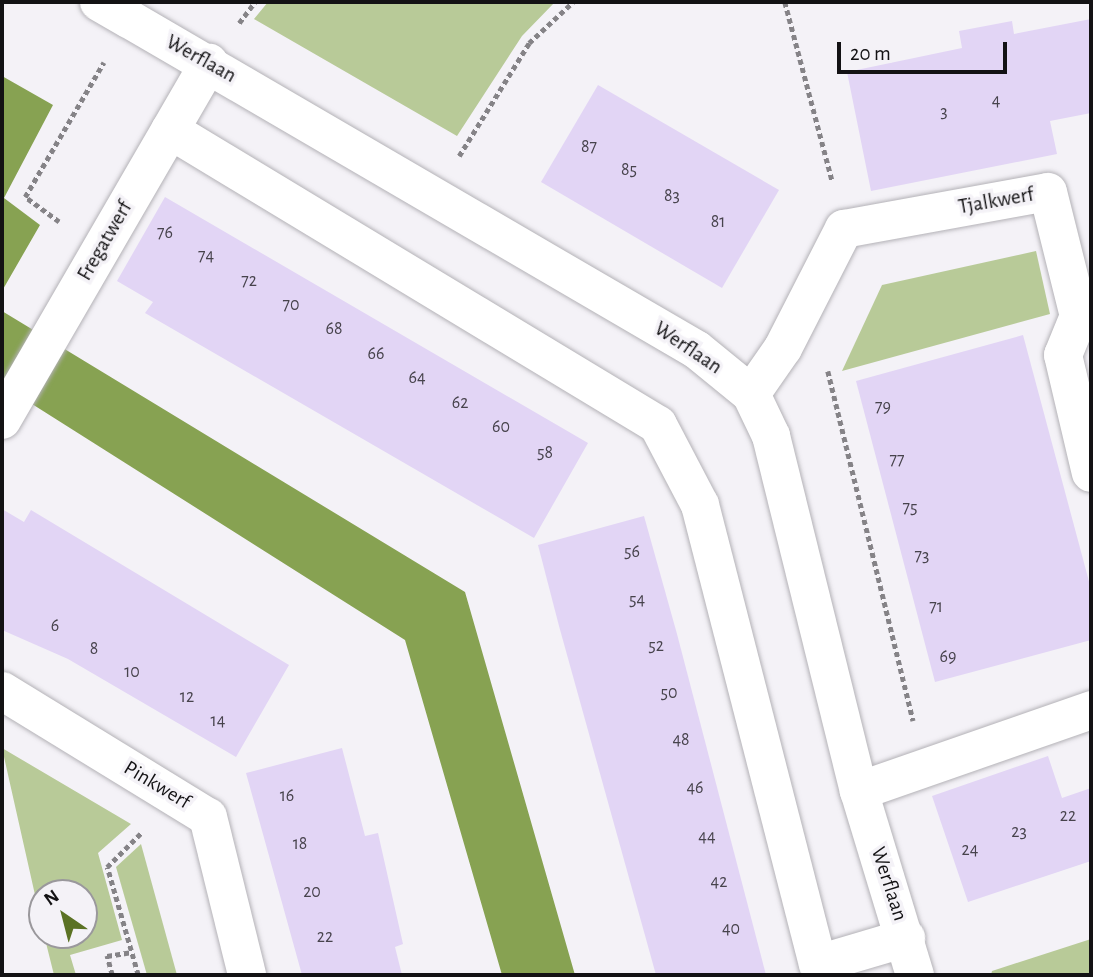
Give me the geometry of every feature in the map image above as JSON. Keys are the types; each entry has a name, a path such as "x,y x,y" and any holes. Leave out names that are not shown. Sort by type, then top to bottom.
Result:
{"street":[{"name":"Werflaan","path":"114,10 209,62 697,350 751,394 771,436 859,791 906,938 915,975"},
{"name":"Fregatwerf","path":"2,420 209,62"},
{"path":"170,130 658,425 700,505 818,964 906,938"},
{"name":"Tjalkwerf","path":"844,229 1048,192 1079,316 1063,355 1091,473"},
{"path":"751,394 783,348 844,229"},
{"name":"Pinkwerf","path":"2,691 208,817 247,975"},
{"path":"859,791 923,764 1091,710"}],"path":[{"path":"435,196 529,43 573,2"},
{"path":"785,2 844,229"},
{"path":"55,236 62,224 25,197 114,10"},
{"path":"783,348 832,373 923,764"},
{"path":"138,975 107,867 176,797"},
{"path":"112,975 107,956 131,952"}],"shaded area":[{"path":"268,2 555,2 522,36 457,136 254,19"},
{"path":"2,76 53,105 4,198 40,225 2,291"},
{"path":"1036,251 1050,314 842,371 882,285"},
{"path":"2,311 465,592 575,975 502,975 405,640 2,385"},
{"path":"2,748 131,824 98,853 122,940 98,947 98,879 31,879"},
{"path":"141,844 177,975 147,975 116,867"},
{"path":"1091,939 1091,975 991,975 992,971"},
{"path":"48,949 91,949 70,955 76,975 54,975"}],"building":[{"path":"1091,19 1091,113 1050,121 1057,154 871,191 847,72 962,48 959,31 1012,21 1014,34"},
{"path":"598,85 779,190 722,288 541,182"},
{"path":"165,197 588,443 534,538 145,313 153,302 117,281"},
{"path":"1023,335 1091,589 1091,640 935,682 856,381"},
{"path":"2,509 24,522 31,510 289,665 236,757 68,659 2,630"},
{"path":"644,516 766,975 656,975 559,626 538,545"},
{"path":"342,748 365,836 378,833 403,944 395,947 402,975 302,975 246,773"},
{"path":"1048,756 1062,798 1091,788 1091,861 968,902 932,796"}]}
